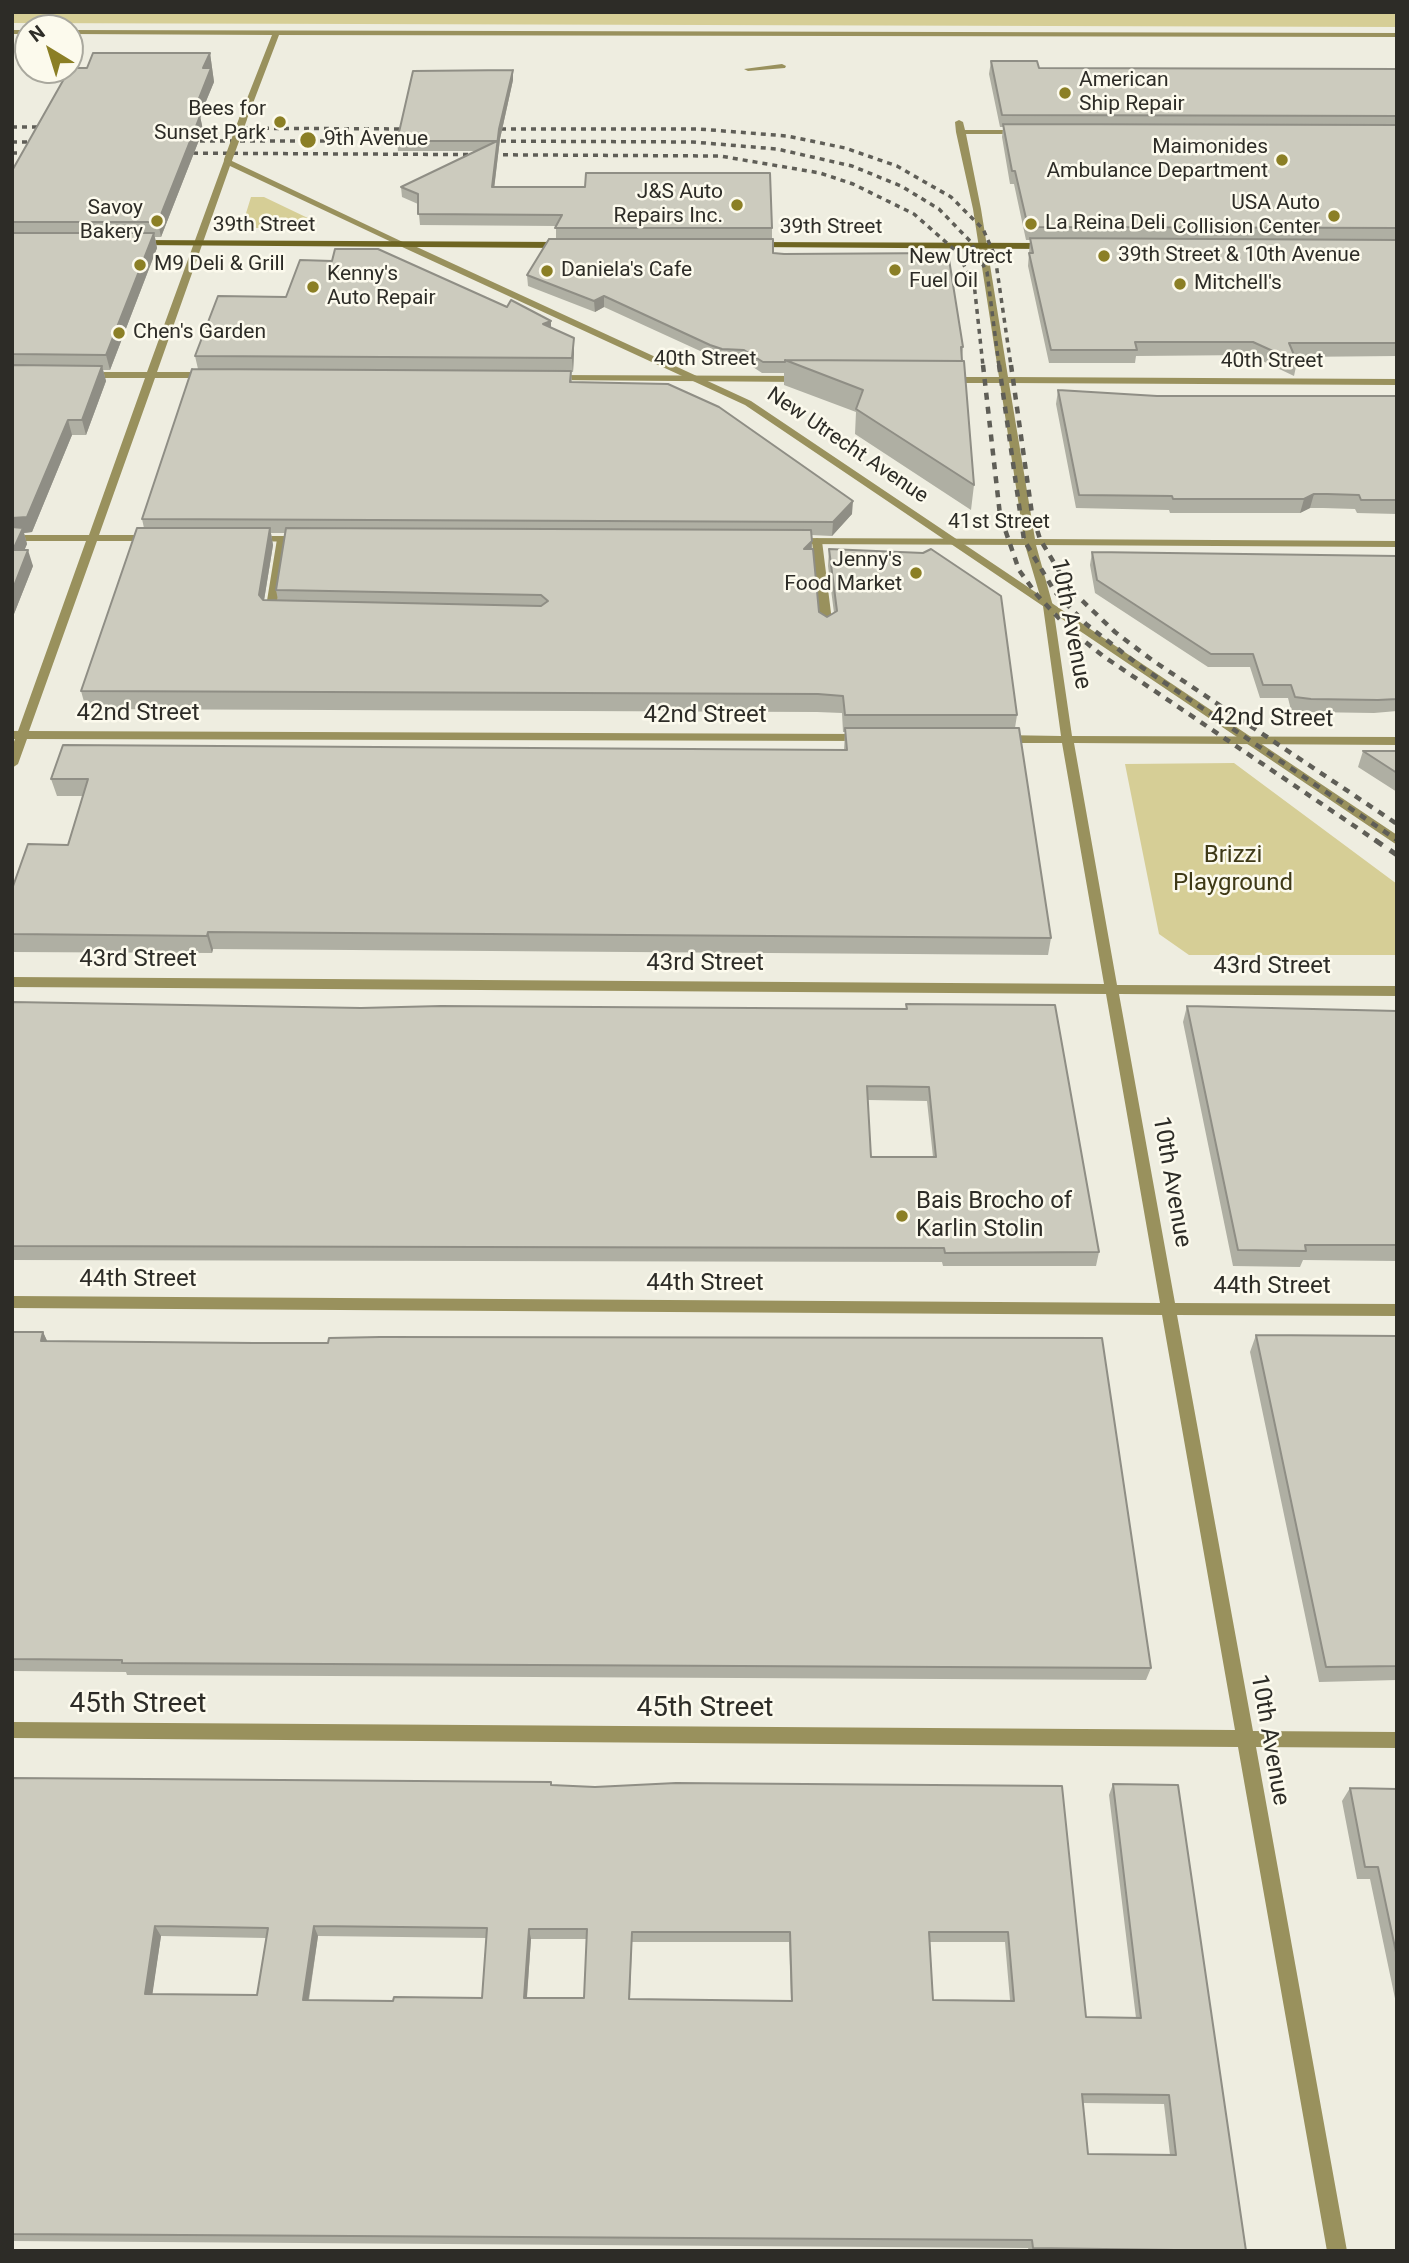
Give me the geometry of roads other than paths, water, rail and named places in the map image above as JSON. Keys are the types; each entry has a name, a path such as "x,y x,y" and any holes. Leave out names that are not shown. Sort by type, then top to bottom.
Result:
{"main road":[{"name":"39th Street","path":"128,243 576,245"},
{"name":"39th Street","path":"740,245 1051,246"}],"street":[{"path":"84,32 1397,35"},
{"path":"12,764 18,735 200,243 249,100 276,33"},
{"path":"748,69 782,66"},
{"name":"10th Avenue","path":"1030,132 960,127 982,245 1030,543 1048,606 1067,739 1114,989 1338,2251"},
{"name":"New Utrecht Avenue","path":"229,162 748,403 1397,841"},
{"path":"76,375 224,375"},
{"name":"40th Street","path":"539,378 816,380"},
{"name":"40th Street","path":"940,380 1397,382"},
{"path":"12,538 167,538"},
{"path":"244,539 310,539"},
{"path":"282,539 270,613 284,614"},
{"name":"41st Street","path":"776,541 1397,544"},
{"path":"817,541 827,629"},
{"name":"42nd Street","path":"18,735 873,738"},
{"name":"42nd Street","path":"985,738 1397,741"},
{"name":"43rd Street","path":"12,982 1397,991"},
{"name":"44th Street","path":"12,1302 1397,1310"},
{"name":"45th Street","path":"12,1730 1397,1740"}],"railway":[{"path":"12,127 58,127"},
{"path":"184,128 418,129"},
{"path":"481,129 699,129 787,136 845,148 897,166 951,197 983,229 995,256 1011,366"},
{"path":"180,141 415,141"},
{"path":"481,141 693,142 777,149 852,166 901,186 939,209 970,241 987,272 999,366"},
{"path":"12,142 47,142"},
{"path":"12,153 40,153"},
{"path":"173,153 720,156 820,173 853,184 914,214 956,251 974,283 983,366"},
{"path":"983,365 1000,515 1019,570 1037,595 1069,629 1103,656 1378,842"},
{"path":"999,365 1024,540 1055,592 1086,624 1140,666 1397,840"},
{"path":"1011,365 1032,514 1040,539 1069,588 1115,632 1152,660 1397,824"},
{"path":"1375,840 1397,855"}],"place":[{"name":"American Ship Repair","path":"1065,93"},
{"name":"Bees for Sunset Park","path":"280,122"},
{"name":"9th Avenue","path":"308,140"},
{"name":"Maimonides Ambulance Department","path":"1282,160"},
{"name":"J&S Auto Repairs Inc.","path":"737,205"},
{"name":"USA Auto Collision Center","path":"1334,216"},
{"name":"Savoy Bakery","path":"157,221"},
{"name":"La Reina Deli","path":"1031,224"},
{"name":"39th Street & 10th Avenue","path":"1104,256"},
{"name":"M9 Deli & Grill","path":"140,265"},
{"name":"New Utrect Fuel Oil","path":"895,270"},
{"name":"Daniela's Cafe","path":"547,271"},
{"name":"Mitchell's","path":"1180,284"},
{"name":"Kenny's Auto Repair","path":"313,287"},
{"name":"Chen's Garden","path":"119,333"},
{"name":"Jenny's Food Market","path":"916,573"},
{"name":"Bais Brocho of Karlin Stolin","path":"902,1216"}],"park label":[{"name":"Brizzi Playground","path":"1233,870"}]}
